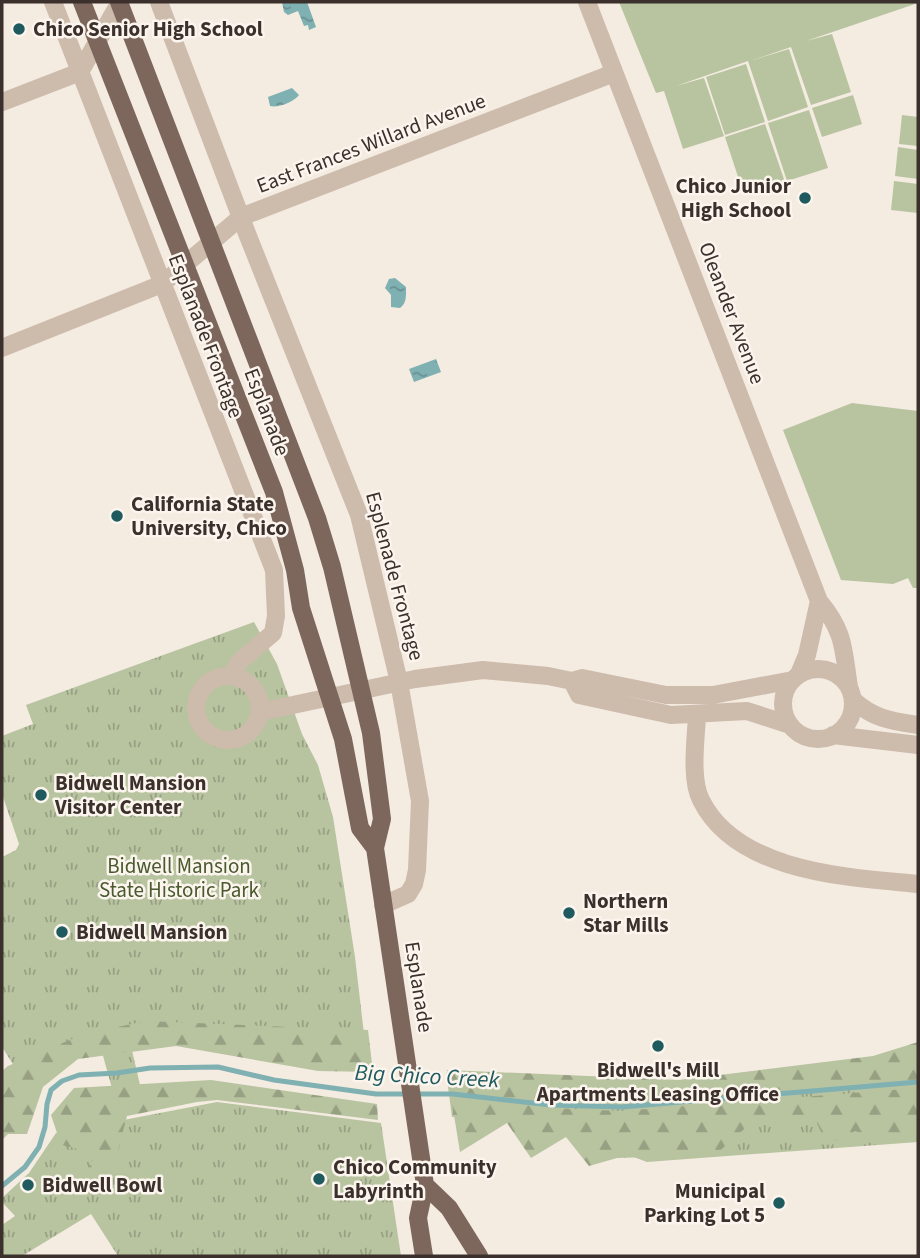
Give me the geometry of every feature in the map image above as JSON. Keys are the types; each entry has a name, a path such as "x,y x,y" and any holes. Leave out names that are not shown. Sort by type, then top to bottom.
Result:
{"main road":[{"name":"Esplanade","path":"82,2 274,492 295,570 302,608 343,739 360,828 375,848"},
{"name":"Esplanade","path":"119,2 317,518 332,567 375,759 382,819 375,848 425,1185 418,1218 424,1256"},
{"path":"425,1185 449,1208 479,1256"}],"street":[{"name":"Esplanade Frontage","path":"53,2 274,570 276,616 273,633 239,662 231,677"},
{"path":"2,102 80,72 119,2"},
{"path":"159,2 241,217"},
{"name":"Oleander Avenue","path":"587,2 819,601 835,620 842,638 851,694"},
{"name":"East Frances Willard Avenue","path":"2,348 162,284 241,217 614,73"},
{"name":"Esplenade Frontage","path":"241,217 359,515 399,682 420,801 417,870 414,884 408,894 383,905"},
{"path":"790,725 784,710 784,698 807,655 819,601"},
{"path":"260,712 399,682 483,670 572,681 582,678 666,695 713,695 796,677 819,669 839,676 864,710 884,720 918,725"},
{"path":"231,677 240,679 256,692 260,712 251,730 243,737 223,740 205,730 196,712 201,692 217,678 231,677"},
{"path":"572,681 579,695 671,715 747,710 790,725 806,737 817,739 833,736 918,745"},
{"path":"833,736 852,716 851,694"},
{"path":"697,715 695,772 701,800 724,830 758,854 819,873 918,884"}],"green space":[{"path":"619,2 918,3 806,41 832,34 851,92 811,105 791,47 753,60 789,49 808,107 768,121 748,61 676,86 704,78 724,136 683,149 664,91 656,93"},
{"path":"746,64 765,122 725,135 706,77"},
{"path":"853,95 862,124 822,137 812,108"},
{"path":"809,110 828,168 787,181 768,123"},
{"path":"902,115 918,117 918,146 899,144"},
{"path":"765,124 785,182 744,195 725,137"},
{"path":"898,147 918,150 918,179 895,176"},
{"path":"894,181 918,184 918,213 891,210"},
{"path":"852,403 918,411 918,588 913,588 908,578 893,584 841,580 783,430"},
{"name":"Bidwell Mansion State Historic Park","path":"254,622 277,664 302,734 318,765 333,817 355,957 366,1051 130,1042 144,1102 118,1110 100,1045 16,1069 2,1047 2,857 16,850 19,844 2,794 2,736 33,724 26,705"},
{"path":"146,1021 368,1030 373,1072 318,1071 176,1046 78,1059 43,1087 27,1134 8,1134 2,1140 2,1071 8,1066 84,1034"},
{"path":"918,1042 918,1080 911,1082 812,1087 623,1104 551,1102 450,1092 447,1070 680,1080 873,1056"},
{"path":"918,1046 918,1142 647,1162 567,1132 527,1123 452,1117 446,1072 680,1084 874,1059"},
{"path":"211,1080 377,1104 378,1120 217,1100 197,1102 127,1116 115,1161 86,1173 96,1154 51,1142 57,1133 51,1115 74,1088"},
{"path":"918,1088 918,1139 887,1141 855,1131 827,1145 816,1121 752,1122 715,1155 617,1158 589,1166 566,1137 531,1158 507,1123 460,1152 451,1097 550,1108 621,1111"},
{"path":"217,1102 381,1123 401,1256 118,1256 91,1214 22,1256 2,1256 2,1225 15,1216 2,1202 2,1198 29,1173 56,1133"}],"water":[{"path":"282,2 307,2 316,27 309,30 308,25 304,26 298,11 288,15 284,12"},
{"path":"292,88 299,95 297,98 281,105 270,106 268,97"},
{"path":"395,278 406,287 405,301 400,308 391,307 391,295 385,288 389,279"},
{"path":"436,359 441,372 414,382 409,369"}],"waterway":[{"name":"Big Chico Creek","path":"2,1186 25,1167 39,1147 51,1090 62,1081 79,1075 150,1068 218,1067 274,1080 376,1094 453,1094 551,1105 622,1107 918,1082"}],"place":[{"name":"Chico Senior High School","path":"19,29"},
{"name":"Chico Junior High School","path":"805,198"},
{"name":"California State University, Chico","path":"117,516"},
{"name":"Bidwell Mansion Visitor Center","path":"41,795"},
{"name":"Northern Star Mills","path":"569,913"},
{"name":"Bidwell Mansion","path":"62,932"},
{"name":"Bidwell's Mill Apartments Leasing Office","path":"658,1046"},
{"name":"Chico Community Labyrinth","path":"319,1179"},
{"name":"Bidwell Bowl","path":"28,1185"},
{"name":"Municipal Parking Lot 5","path":"779,1203"}]}
